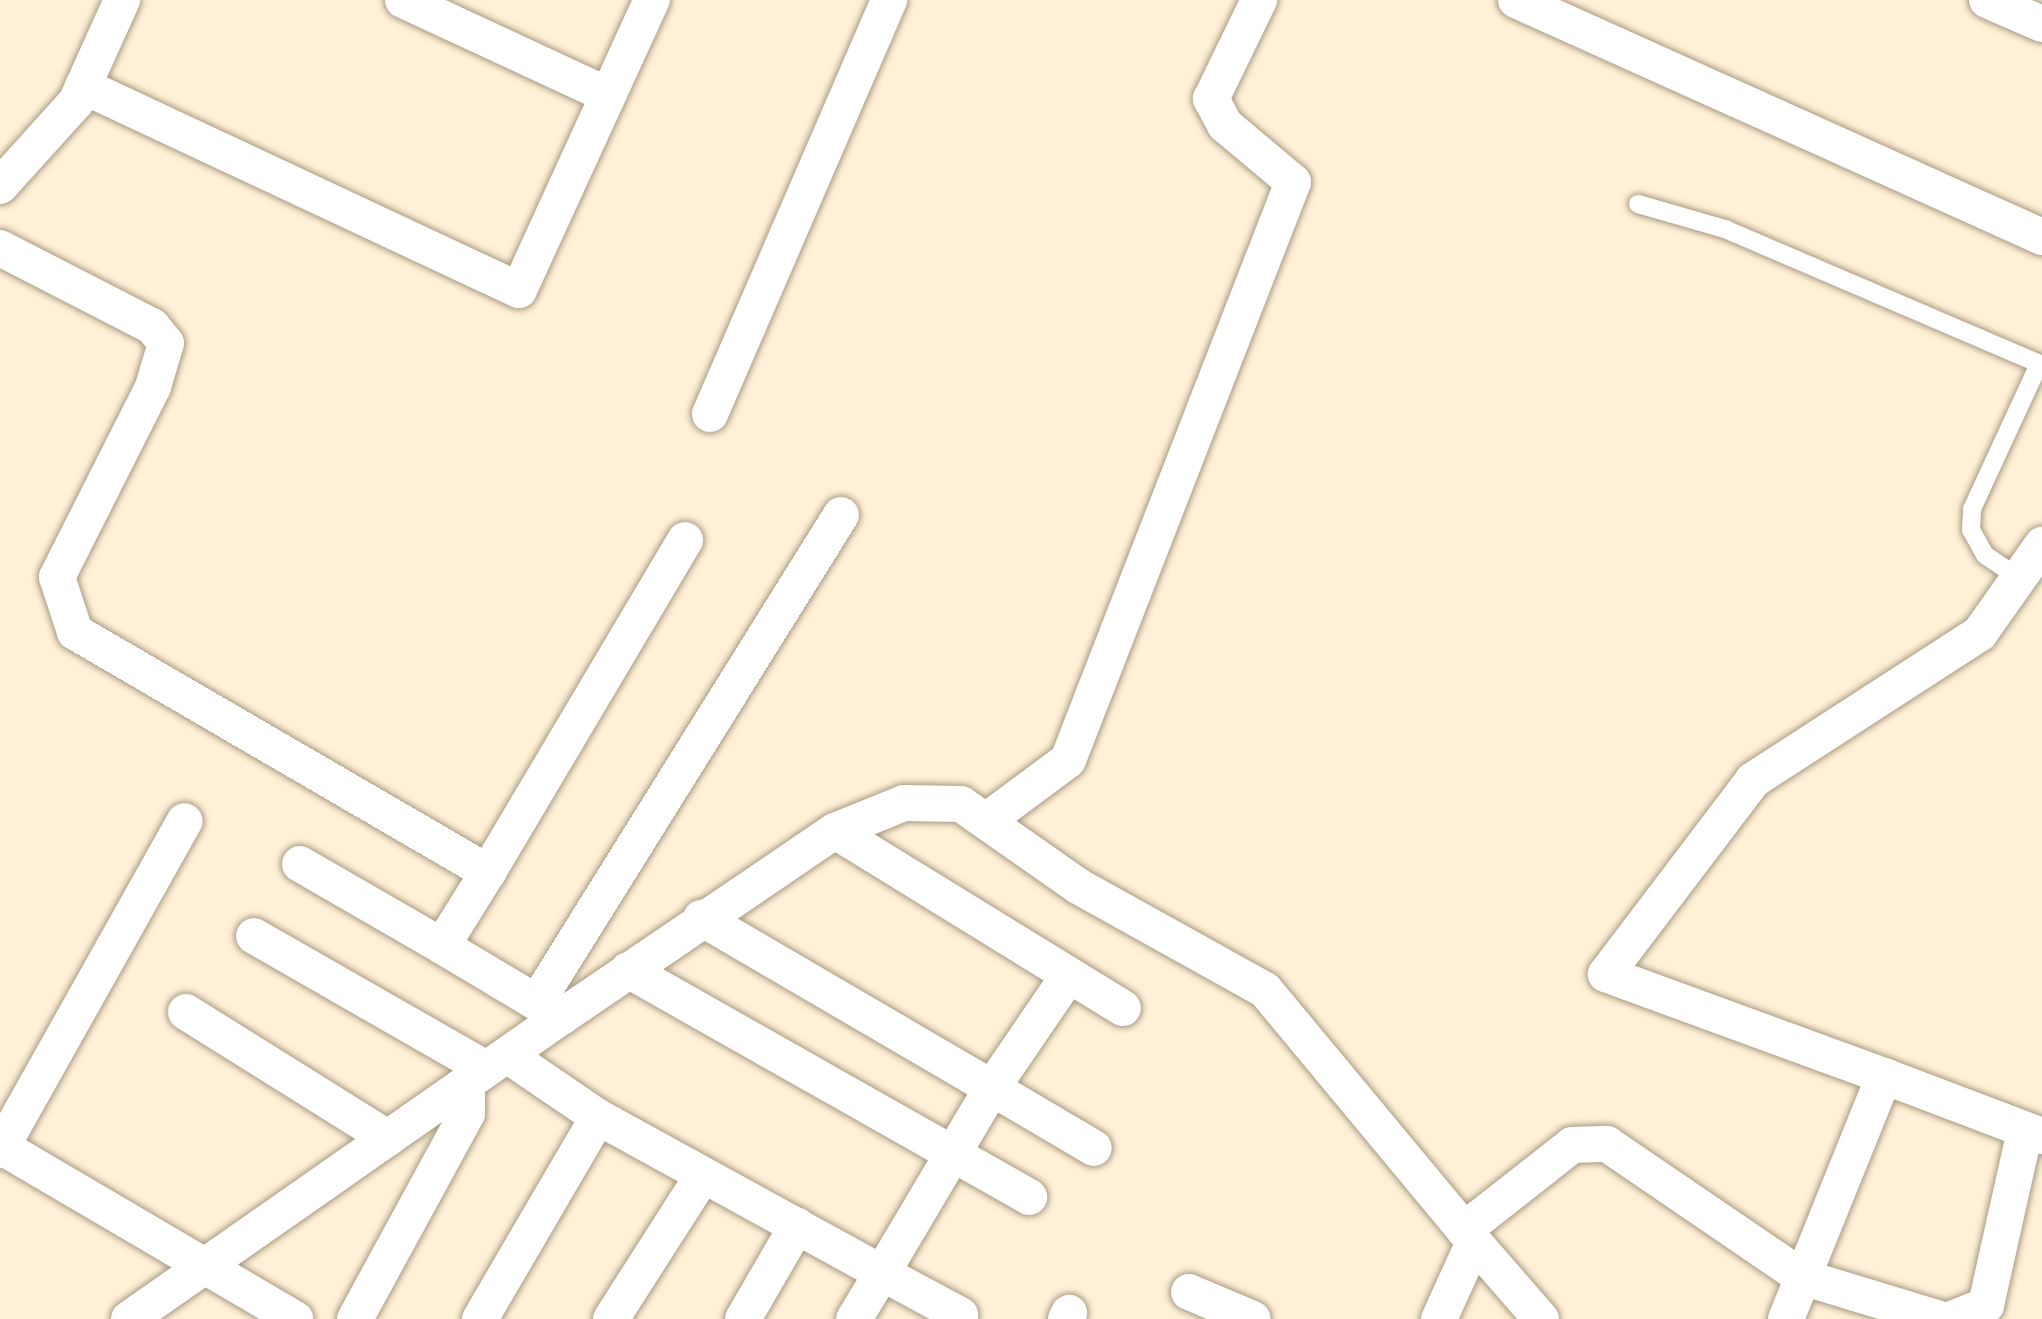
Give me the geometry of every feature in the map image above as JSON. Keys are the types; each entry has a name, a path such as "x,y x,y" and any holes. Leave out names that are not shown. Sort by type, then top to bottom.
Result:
{"street":[{"path":"0,186 83,86 122,0"},
{"path":"403,0 608,95"},
{"path":"83,86 519,290 652,0"},
{"path":"710,414 889,0"},
{"path":"986,821 1068,760 1293,182 1225,125 1211,98 1258,0"},
{"path":"1516,0 2042,237"},
{"path":"1987,0 2042,24"},
{"path":"0,248 152,326 166,343 153,387 57,577 75,632 488,872"},
{"path":"128,1319 487,1069 549,1009 841,514"},
{"path":"442,946 685,540"},
{"path":"1952,1319 1986,1306 2033,1133 1606,974 1754,780 1981,633 2042,545"},
{"path":"549,1009 628,970 835,831 904,803 961,804 1078,886 1265,990 1541,1319"},
{"path":"185,821 1,1149 202,1267 236,1305 295,1319"},
{"path":"835,831 1123,1008"},
{"path":"300,864 549,1009"},
{"path":"701,918 1094,1148"},
{"path":"254,935 487,1069 598,1117 960,1315"},
{"path":"628,970 1029,1197"},
{"path":"854,1319 992,1088 1069,974"},
{"path":"186,1012 388,1138"},
{"path":"355,1319 487,1069"},
{"path":"1786,1319 1884,1076"},
{"path":"480,1319 598,1117"},
{"path":"1438,1319 1469,1236 1572,1145 1607,1144 1802,1277 1940,1319"},
{"path":"611,1319 704,1175"},
{"path":"743,1319 796,1226"},
{"path":"1189,1292 1253,1319"}],"lane":[{"path":"1638,204 1725,229 2040,364 1972,508 1971,530 1985,555 2019,578"}]}
